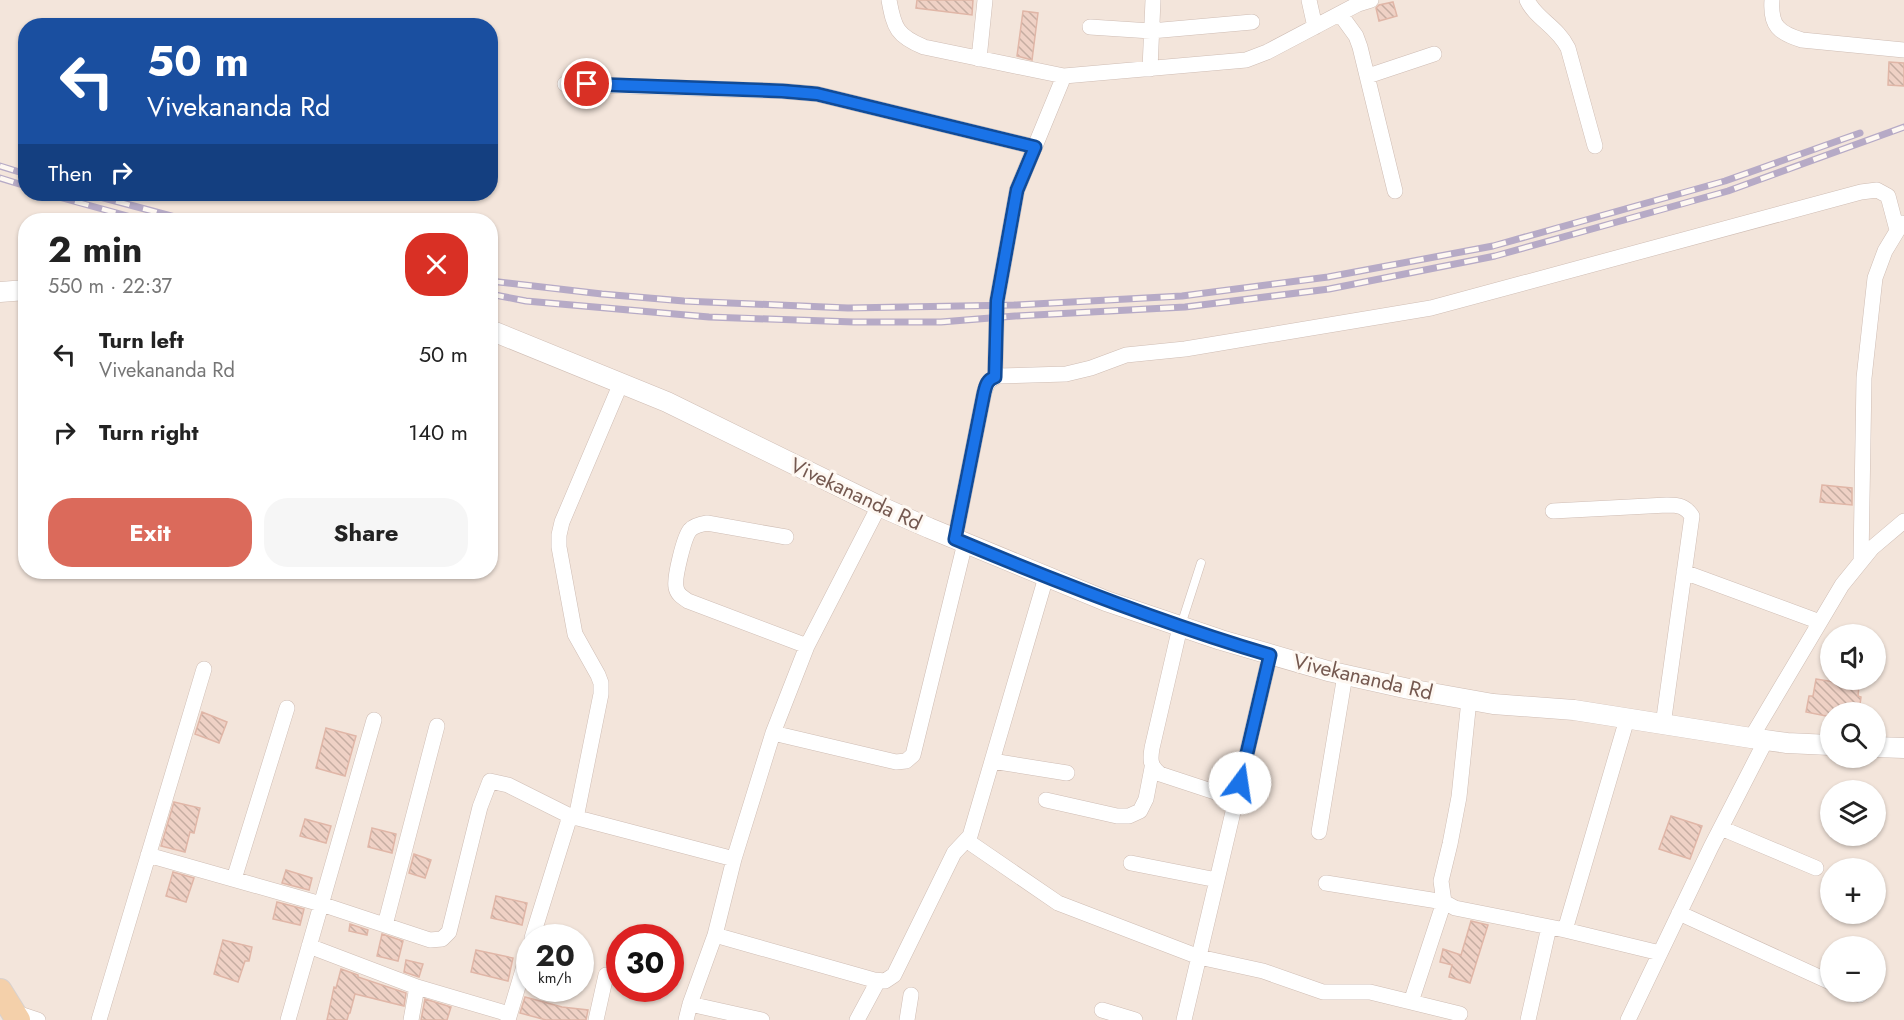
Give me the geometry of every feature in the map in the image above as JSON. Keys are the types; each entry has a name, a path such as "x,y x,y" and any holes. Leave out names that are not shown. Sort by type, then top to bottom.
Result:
{"main road":[{"path":"0,991 16,1016"}],"street":[{"path":"889,0 897,30 907,40 924,47 1064,76 1246,60 1267,52 1371,0"},
{"path":"980,59 985,0"},
{"path":"1150,69 1153,0"},
{"path":"1309,0 1315,27"},
{"path":"1527,0 1530,7 1562,36 1569,48 1595,146"},
{"path":"1772,0 1773,21 1779,30 1789,36 1802,40 1904,50"},
{"path":"1340,14 1356,36 1368,76 1395,191"},
{"path":"1090,27 1151,31 1252,22"},
{"path":"1368,76 1434,54"},
{"path":"995,377 997,301 1017,190 1064,76"},
{"path":"565,84 817,94 1035,147"},
{"path":"774,733 896,762 906,761 914,755 960,541 984,393 987,383 995,377 1066,374 1091,368 1126,355 1185,349 1431,308 1861,192 1877,190 1888,196 1901,225 1885,251 1875,278 1864,378 1861,561"},
{"path":"0,292 18,291"},
{"name":"Vivekananda Rd","path":"498,333 686,411 879,506 1046,577 1180,627 1270,655 1408,689 1493,704 1574,710 1758,739 1820,744"},
{"path":"537,924 573,817 601,694 598,675 575,634 559,547 559,535 562,522 621,383"},
{"path":"1553,511 1679,505 1687,509 1692,516 1663,725"},
{"path":"686,1020 715,935 734,859 774,733 807,646 879,506"},
{"path":"1628,1020 1721,828 1758,739 1820,622 1842,585 1861,561 1872,548 1904,521"},
{"path":"786,537 707,522 698,525 690,530 685,540 676,589 688,601 807,646"},
{"path":"1684,572 1820,622"},
{"path":"715,935 878,981 885,981 894,975 954,853 970,836 1046,577"},
{"path":"1046,800 1117,816 1129,816 1140,811 1146,799 1152,768 1150,759 1152,748 1180,627"},
{"path":"1184,1020 1270,655"},
{"path":"99,1020 204,669"},
{"path":"1319,832 1345,675"},
{"path":"1411,1002 1444,902 1441,881 1457,806 1469,700"},
{"path":"234,879 287,708"},
{"path":"1565,930 1627,719"},
{"path":"288,1020 374,720"},
{"path":"386,925 437,726"},
{"path":"1886,747 1904,748"},
{"path":"992,761 1067,773"},
{"path":"1152,768 1160,774 1236,799"},
{"path":"148,855 321,904 430,940 442,939 449,932 480,807 490,781 508,785 573,817 734,859"},
{"path":"1721,828 1816,868"},
{"path":"966,840 1058,903 1199,957 1263,971 1323,992 1370,992 1460,1014"},
{"path":"1131,863 1217,880"},
{"path":"1326,883 1444,902 1455,908 1565,930 1660,953"},
{"path":"1679,913 1820,977"},
{"path":"1528,1020 1549,927"},
{"path":"309,946 417,987 508,1017 516,991"},
{"path":"596,1020 606,975"},
{"path":"857,1020 878,981"},
{"path":"411,1020 417,987"},
{"path":"907,1020 911,995"},
{"path":"690,1004 762,1020"},
{"path":"1102,1010 1135,1020"},
{"path":"16,1016 39,1020"}],"lane":[{"path":"1180,627 1201,563"}],"shaded area":[{"path":"0,0 1904,0 1904,1020 0,1020"}],"building":[{"path":"917,0 973,0 972,15 916,8"},
{"path":"1393,2 1397,16 1379,21 1376,8 1379,5"},
{"path":"1023,11 1038,13 1032,60 1017,56"},
{"path":"1889,62 1904,63 1904,86 1888,85"},
{"path":"1822,485 1852,488 1852,505 1820,502"},
{"path":"1816,679 1820,680 1820,690 1859,690 1858,696 1861,697 1860,702 1820,702 1820,715 1806,712 1809,696 1813,696"},
{"path":"202,712 227,722 219,743 195,734"},
{"path":"326,728 356,736 345,776 316,768"},
{"path":"174,802 200,808 194,833 190,832 185,852 161,846"},
{"path":"1671,816 1702,826 1690,859 1659,849"},
{"path":"305,819 331,826 326,843 300,836"},
{"path":"372,828 396,834 392,853 368,847"},
{"path":"414,854 431,860 425,878 409,873"},
{"path":"286,870 312,878 309,890 282,883"},
{"path":"173,872 194,878 186,902 166,896"},
{"path":"496,896 527,903 522,924 491,918"},
{"path":"277,902 304,909 300,925 273,919"},
{"path":"1471,921 1488,925 1470,983 1449,977 1452,965 1440,962 1443,949 1461,955"},
{"path":"350,924 368,930 367,935 349,931"},
{"path":"382,934 403,941 398,961 377,956"},
{"path":"223,940 252,947 249,961 245,961 238,982 214,974"},
{"path":"476,950 513,958 508,981 471,972"},
{"path":"406,960 423,964 419,977 404,972"},
{"path":"341,969 406,993 404,1006 355,994 347,1020 327,1020 334,987 336,988"},
{"path":"425,999 451,1007 447,1020 421,1020"},
{"path":"523,1002 544,1002 588,1010 586,1020 546,1020 520,1013"}],"railway":[{"path":"498,296 526,301 709,317 854,322 941,322 1185,307 1329,289 1495,256 1728,191 1904,127"},
{"path":"498,282 684,301 848,308 1014,305 1182,296 1328,277 1493,246 1725,181 1860,133"},
{"path":"0,166 18,172"},
{"path":"0,178 18,184"},
{"path":"73,201 117,213"},
{"path":"115,201 160,213"}],"route":[{"path":"587,84 817,94 1035,147 1017,190 997,301 995,377 987,383 984,393 955,539 1125,608 1270,655 1240,783"}]}
